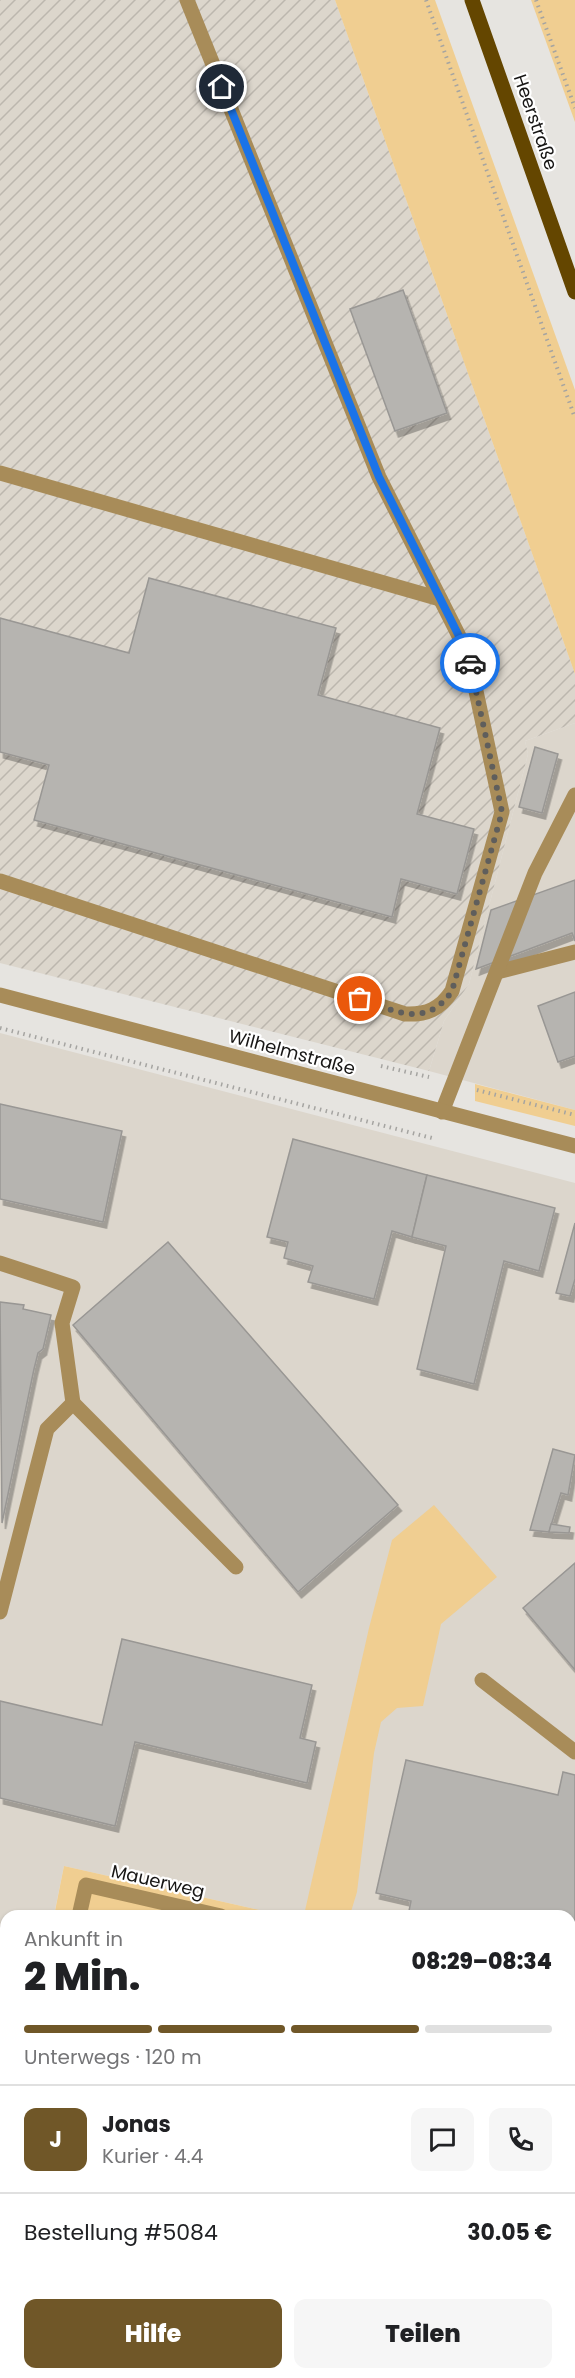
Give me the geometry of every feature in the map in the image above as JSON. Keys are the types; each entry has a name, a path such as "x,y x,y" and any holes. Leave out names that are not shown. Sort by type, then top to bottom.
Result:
{"main road":[{"name":"Heerstraße","path":"472,0 575,292"}],"street":[{"path":"0,881 405,1014 419,1015 433,1011 452,991 502,812 468,654 379,477 187,0"},
{"path":"0,473 440,599"},
{"path":"442,1112 535,873 575,795"},
{"path":"497,972 575,952"},
{"name":"Wilhelmstraße","path":"0,995 575,1146"},
{"path":"0,1263 72,1287 62,1323 72,1403 236,1567"},
{"path":"0,1612 47,1429 72,1403"},
{"path":"482,1680 575,1752"},
{"name":"Mauerweg","path":"80,1910 86,1885 195,1910"}],"path":[{"path":"426,0 575,418"},
{"path":"536,0 575,108"},
{"path":"0,1028 437,1139"}],"shaded area":[{"path":"0,0 335,0 575,674 575,723 525,741 528,754 469,984 444,1021 429,1071 0,963"},
{"path":"335,0 435,0 575,390 575,674"},
{"path":"531,0 575,0 575,122"},
{"path":"575,723 575,1110 429,1071 444,1021 469,984 528,754 525,741"},
{"path":"0,1033 575,1183 575,1910 260,1910 64,1866 55,1910 0,1910"},
{"path":"475,1084 575,1110 575,1126 475,1101"},
{"path":"434,1505 497,1577 441,1624 423,1706 397,1708 381,1722 374,1753 357,1892 352,1910 305,1910 369,1628 392,1540"},
{"path":"64,1866 260,1910 55,1910"}],"building":[{"path":"403,290 447,413 395,431 350,309"},
{"path":"149,578 336,628 318,695 440,728 417,814 474,829 457,894 401,879 392,917 34,820 49,765 0,752 0,618 129,653"},
{"path":"535,747 558,754 542,813 519,807"},
{"path":"575,880 575,941 572,933 476,969 491,910"},
{"path":"575,992 575,1056 558,1062 538,1006"},
{"path":"0,1104 122,1131 103,1222 0,1199"},
{"path":"293,1139 427,1175 412,1237 392,1231 374,1299 308,1282 313,1266 284,1258 288,1242 267,1237"},
{"path":"427,1175 555,1208 539,1271 504,1261 474,1384 417,1369 446,1246 412,1237"},
{"path":"575,1223 575,1279 570,1296 556,1293"},
{"path":"168,1242 398,1505 298,1592 73,1325"},
{"path":"0,1302 24,1305 23,1309 51,1315 43,1349 38,1353 34,1369 2,1523"},
{"path":"553,1449 575,1455 568,1495 561,1493 549,1532 530,1530"},
{"path":"551,1524 570,1527 569,1533 549,1532"},
{"path":"575,1563 575,1670 523,1608"},
{"path":"122,1639 312,1685 300,1738 316,1742 307,1783 135,1742 115,1826 0,1798 0,1701 102,1725"},
{"path":"406,1760 558,1795 563,1772 575,1775 575,1910 409,1910 411,1901 376,1893"}],"way so far":[{"path":"360,999 405,1014 419,1015 433,1011 452,991 502,812 470,663"}],"route":[{"path":"222,87 379,477 468,654 470,663"}]}
